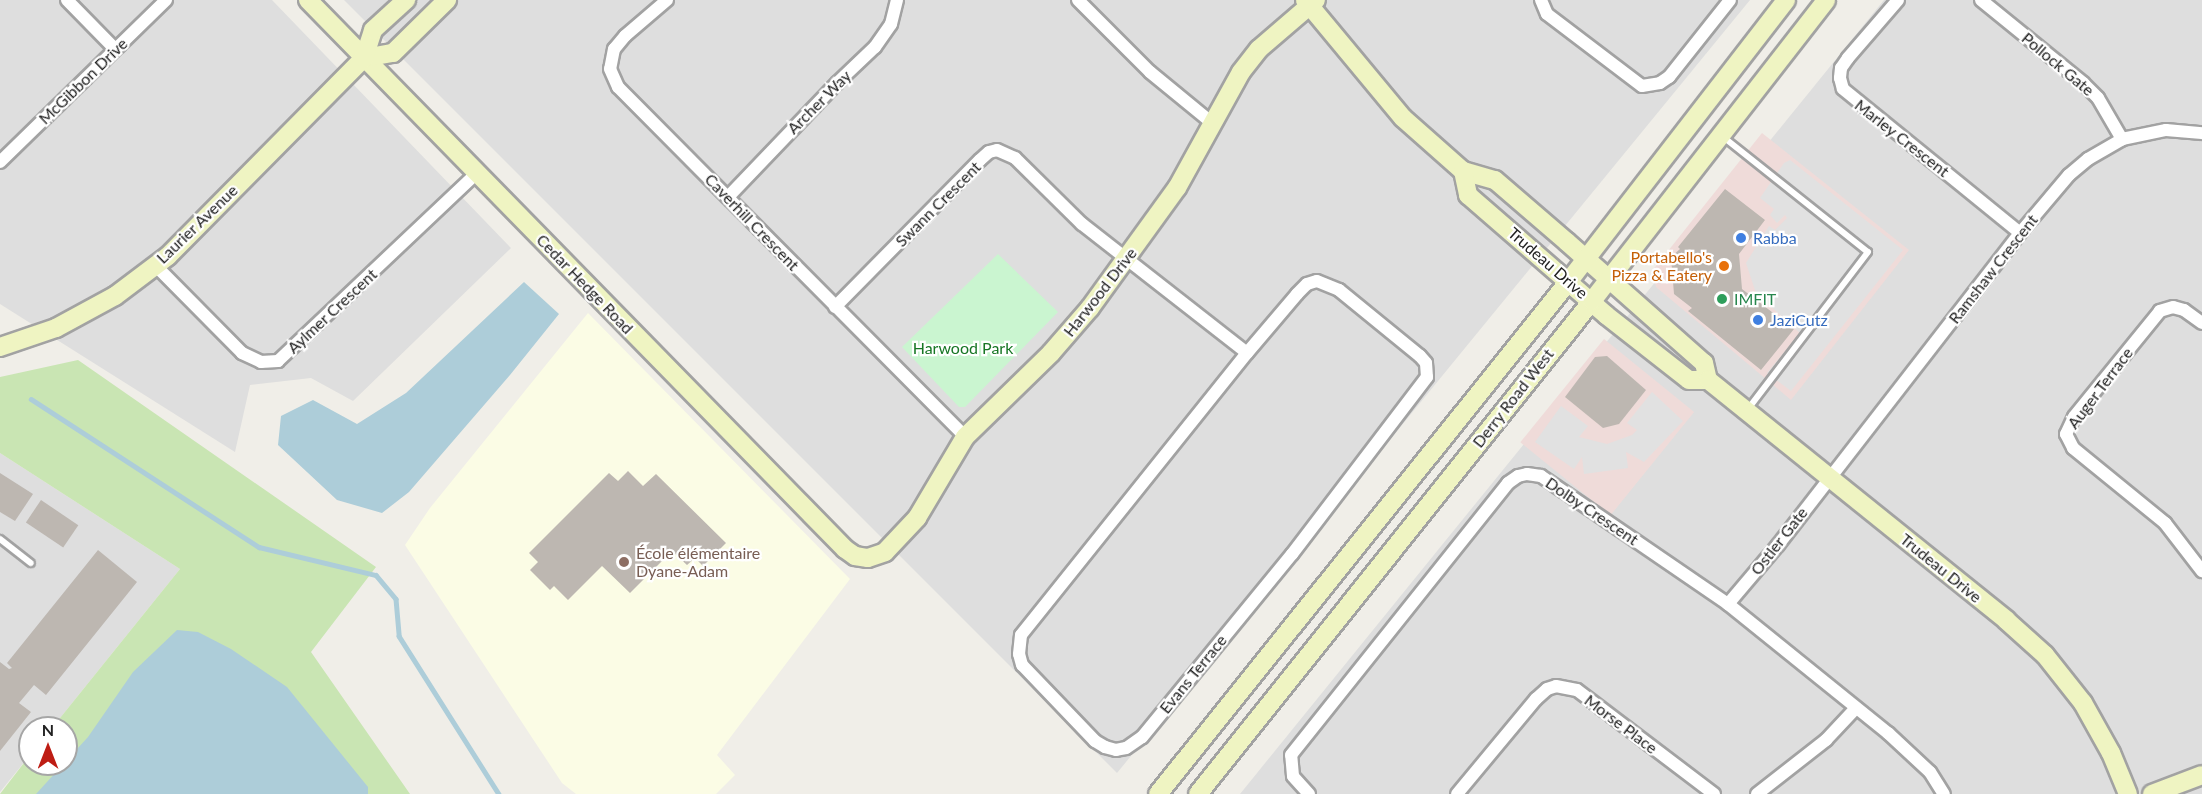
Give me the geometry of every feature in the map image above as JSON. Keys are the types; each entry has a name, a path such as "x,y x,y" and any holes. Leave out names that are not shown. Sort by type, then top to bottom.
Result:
{"street":[{"path":"67,0 115,49"},
{"name":"McGibbon Drive","path":"0,162 166,0"},
{"name":"Cedar Hedge Road","path":"308,0 844,549 855,556 868,558"},
{"path":"406,0 373,30 364,58 393,53 447,0"},
{"name":"Caverhill Crescent","path":"667,0 625,36 614,49 609,62 611,77 618,87 966,437"},
{"name":"Archer Way","path":"728,197 837,83 875,47 891,24 897,0"},
{"path":"1078,0 1150,72 1211,123"},
{"path":"1541,0 1547,14 1642,86 1660,83 1669,77 1730,0"},
{"name":"Derry Road West","path":"1158,794 1569,280 1786,0"},
{"name":"Derry Road West","path":"1198,794 1592,301 1826,0"},
{"name":"Marley Crescent","path":"1898,0 1841,68 1840,78 1843,89 2020,233"},
{"name":"Pollock Gate","path":"1981,0 2083,83 2098,98 2122,139"},
{"name":"Harwood Drive","path":"868,558 885,552 917,518 966,437 1051,353 1128,260 1178,188 1240,72 1259,49 1310,2"},
{"name":"Trudeau Drive","path":"1310,2 1403,118 1463,171 1496,180 1704,363 1708,380 2006,620 2045,655 2083,703 2111,753 2128,794"},
{"name":"Laurier Avenue","path":"0,347 56,328 115,296 168,255 364,58"},
{"name":"Ramshaw Crescent","path":"1828,477 2020,233 2069,175 2088,159 2122,139 2166,130 2202,133"},
{"name":"Swann Crescent","path":"835,307 980,160 989,152 998,150 1015,158 1082,224 1128,260"},
{"name":"Trudeau Drive","path":"1463,171 1468,195 1592,301 1689,380 1708,380"},
{"name":"Aylmer Crescent","path":"155,265 242,353 261,362 278,361 477,173"},
{"path":"1128,260 1247,353"},
{"name":"Evans Terrace","path":"1317,280 1339,290 1420,356 1426,363 1427,377 1292,554 1142,737 1126,748 1116,750 1105,747 1095,741 1022,665 1019,654 1021,635 1247,353 1307,284 1317,280"},
{"name":"Auger Terrace","path":"2202,323 2184,309 2173,307 2160,311 2074,417 2066,434 2073,448 2165,523 2202,571"},
{"name":"Dolby Crescent","path":"1309,794 1293,776 1292,755 1508,483 1518,476 1541,476 1728,604 1855,709 1888,733 1930,772 1944,794"},
{"name":"Ostler Gate","path":"1728,604 1778,545 1828,477"},
{"name":"Morse Place","path":"1457,794 1536,699 1547,689 1556,686 1577,690 1714,794"},
{"path":"1757,794 1826,740 1855,709"},
{"path":"2152,794 2202,776"}],"lane":[{"path":"1722,136 1868,252 1746,411"},
{"path":"0,552 3,542 31,563"}],"shaded area":[{"path":"0,0 272,0 511,248 353,401 311,378 250,385 235,452 0,304"},
{"path":"344,0 1750,0 1117,773"},
{"path":"1884,0 2202,0 2202,794 1240,794"},
{"path":"1762,133 1909,250 1791,400 1656,287 1652,271"},
{"path":"1790,160 1903,250 1791,391 1767,373 1800,333 1756,293 1746,263 1769,226 1775,230 1787,218 1785,215 1777,223 1770,215 1774,209 1760,198 1784,163"},
{"name":"École élémentaire Dyane-Adam","path":"588,313 850,579 717,755 735,775 716,794 576,794 562,783 405,545 430,508"},
{"path":"1604,339 1694,412 1610,515 1520,442"},
{"path":"1652,392 1683,421 1644,462 1626,452 1628,468 1584,474 1582,457 1574,469 1535,442 1561,406 1588,426 1579,437 1607,444 1632,435 1637,430 1627,423"},
{"path":"0,453 180,569 62,716 18,716 18,770 0,792"}],"green space":[{"name":"Harwood Park","path":"998,254 1058,312 965,407 959,407 902,347"},
{"path":"78,360 376,567 311,652 410,794 0,794 18,771 18,776 78,776 78,716 62,716 180,569 0,453 0,377"}],"water":[{"path":"524,282 559,314 510,375 409,492 382,513 337,500 278,445 281,416 313,400 357,424 406,393"},
{"path":"177,630 198,632 231,649 287,687 368,787 368,794 36,794 52,776 78,776 78,748 133,672"}],"building":[{"path":"1725,189 1765,220 1739,254 1742,289 1794,329 1761,370 1688,311 1692,308 1674,294 1671,257 1680,249 1678,247"},
{"path":"1607,356 1646,390 1619,424 1603,428 1565,397 1595,357"},
{"path":"628,471 643,486 656,474 726,543 703,566 695,558 687,565 672,551 630,593 602,566 568,600 554,586 550,590 530,570 538,562 529,553 609,473 618,481"},
{"path":"0,473 33,494 15,521 0,512"},
{"path":"41,500 78,525 63,548 26,522"},
{"path":"98,550 137,582 46,695 34,685 19,703 31,712 28,716 18,716 18,728 0,751 0,662 9,669 12,668 7,663"}],"waterway":[{"path":"31,399 259,547 376,575 396,599 399,636 499,794"}],"place":[{"name":"Rabba","path":"1741,238"},
{"name":"Portabello's Pizza & Eatery","path":"1724,266"},
{"name":"IMFIT","path":"1722,299"},
{"name":"JaziCutz","path":"1758,320"},
{"name":"École élémentaire Dyane-Adam","path":"624,562"}]}
